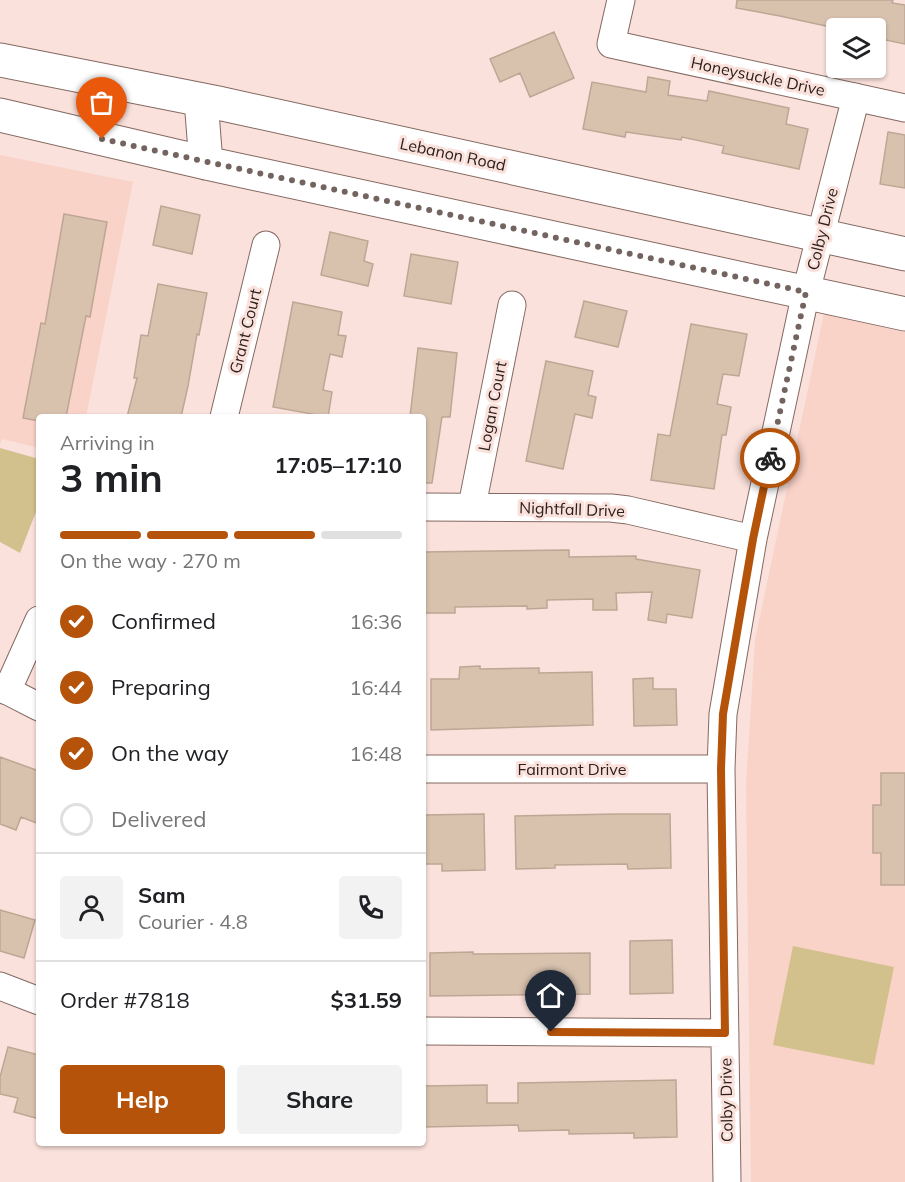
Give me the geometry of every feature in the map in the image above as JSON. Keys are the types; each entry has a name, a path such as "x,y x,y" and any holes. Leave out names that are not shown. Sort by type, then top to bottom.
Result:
{"main road":[{"name":"Lebanon Road","path":"0,60 210,101 905,254"},
{"path":"206,162 210,101"},
{"path":"0,115 905,314"}],"street":[{"name":"Honeysuckle Drive","path":"621,0 611,44 905,108"},
{"name":"Colby Drive","path":"727,1182 721,769 723,714 753,539 806,292 855,97"},
{"name":"Grant Court","path":"225,414 266,245"},
{"name":"Logan Court","path":"472,506 512,306"},
{"name":"Nightfall Drive","path":"426,507 611,508 753,539"},
{"path":"36,626 4,689 36,705"},
{"name":"Fairmont Drive","path":"426,769 721,769"},
{"path":"0,986 36,1000"},
{"path":"426,1031 725,1033"}],"shaded area":[{"path":"0,155 133,182 87,414 36,414 36,447 2,439 0,444"},
{"path":"824,313 905,332 905,1182 751,1182 746,785 755,640"},
{"path":"0,448 36,458 36,512 20,553 0,542"},
{"path":"793,946 894,967 874,1065 773,1045"}],"building":[{"path":"737,0 893,0 892,3 905,5 905,44 886,40 886,18 826,18 826,26 736,8"},
{"path":"554,32 574,78 530,97 520,73 500,82 490,59"},
{"path":"648,77 670,81 668,95 707,101 709,91 789,108 786,124 808,129 799,169 722,153 724,146 682,137 681,140 626,132 625,137 583,129 592,82 646,92"},
{"path":"888,132 905,135 905,188 880,184"},
{"path":"161,206 200,215 192,254 153,245"},
{"path":"64,214 107,222 90,317 86,316 67,414 36,414 36,420 23,418 41,323 45,324"},
{"path":"330,232 368,241 364,261 373,264 368,286 321,275"},
{"path":"411,254 458,262 451,304 404,296"},
{"path":"158,284 207,293 182,414 128,414 137,378 134,378 141,335 148,336"},
{"path":"584,301 627,311 618,347 575,337"},
{"path":"293,302 342,312 338,335 346,336 342,357 330,354 323,390 332,392 328,414 312,414 273,407"},
{"path":"691,324 747,334 739,376 723,374 717,404 731,407 726,435 722,435 714,489 651,480 658,434 670,436"},
{"path":"418,348 457,353 450,417 442,417 432,483 426,483 426,414 410,414"},
{"path":"546,361 593,371 588,395 596,397 592,418 575,414 563,469 526,461"},
{"path":"569,550 569,557 636,556 636,559 700,570 692,618 667,614 666,623 648,620 652,592 616,593 617,610 593,610 593,599 547,600 547,608 455,607 455,613 426,613 426,552"},
{"path":"480,666 480,669 539,668 539,673 592,672 593,725 431,730 431,679 459,679 460,667"},
{"path":"653,678 653,689 676,689 677,725 634,726 633,679"},
{"path":"0,757 36,770 36,823 21,817 16,830 0,824"},
{"path":"881,773 905,773 905,885 881,885 881,853 873,853 873,805 881,805"},
{"path":"484,814 485,870 442,871 442,864 426,864 426,815"},
{"path":"670,814 671,868 628,869 627,864 555,865 555,868 516,869 515,816"},
{"path":"0,910 35,920 24,958 0,951"},
{"path":"672,940 673,993 630,994 630,941"},
{"path":"473,952 473,954 590,953 590,994 430,996 430,953"},
{"path":"8,1047 36,1054 36,1118 14,1112 18,1098 0,1094 0,1077"},
{"path":"676,1080 677,1137 634,1138 634,1133 569,1134 569,1130 519,1131 518,1125 426,1127 426,1086 487,1085 487,1103 518,1103 518,1083"}],"way so far":[{"path":"102,139 806,292 770,458"}],"route":[{"path":"551,1032 725,1033 721,769 723,714 753,539 770,458"}]}
